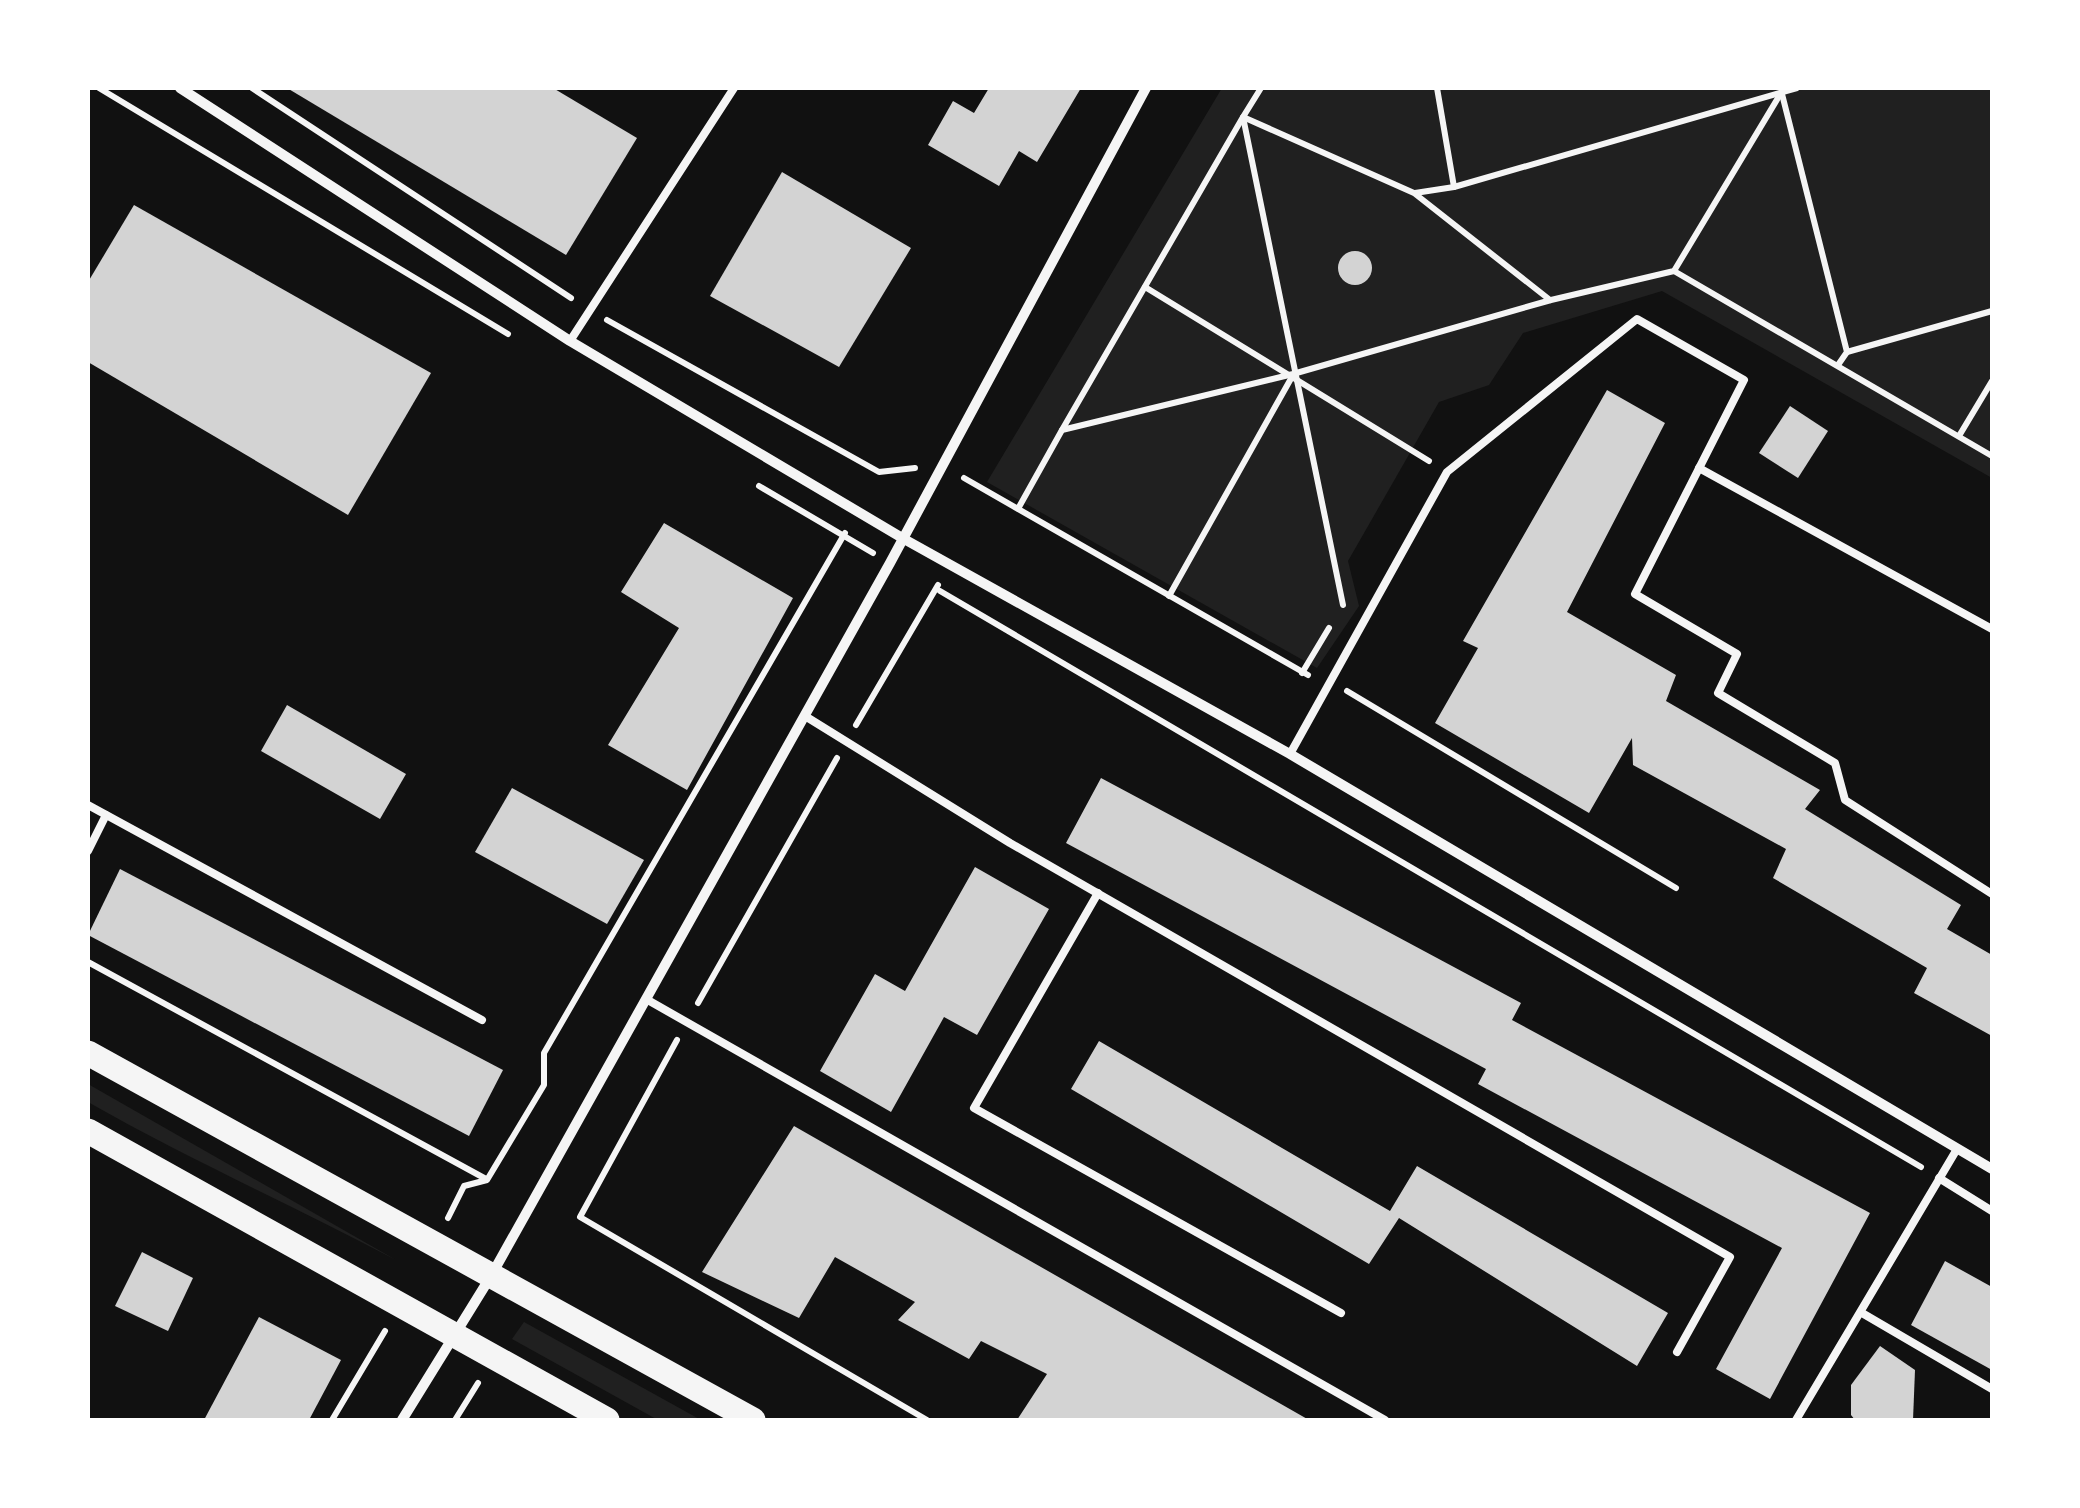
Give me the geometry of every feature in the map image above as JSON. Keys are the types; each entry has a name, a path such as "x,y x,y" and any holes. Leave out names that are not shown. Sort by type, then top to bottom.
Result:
{"main road":[{"path":"88,1053 753,1420"},
{"path":"88,1131 607,1420"}],"street":[{"path":"180,88 570,341 904,539 1290,754 1992,1169"},
{"path":"402,1420 491,1276 904,539 940,465 1146,88"}],"lane":[{"path":"570,341 734,88"},
{"path":"1290,754 1447,472 1637,318 1744,380 1635,594 1737,654 1718,693 1835,763 1845,800 1992,894"},
{"path":"1699,468 1992,629"},
{"path":"804,716 1098,893 1730,1257 1676,1352"},
{"path":"88,805 482,1020"},
{"path":"88,851 106,815"},
{"path":"1098,893 974,1108 1342,1314"},
{"path":"646,999 1385,1420"},
{"path":"1796,1420 1956,1149"},
{"path":"1939,1178 1992,1211"},
{"path":"1862,1314 1992,1389"}],"path":[{"path":"99,88 522,343"},
{"path":"252,88 590,310 879,472 940,465 1019,507 1302,674 1330,680 1676,888"},
{"path":"1019,507 1262,88"},
{"path":"1437,88 1454,187"},
{"path":"1414,193 1454,187 1782,89 1797,88"},
{"path":"1674,271 1782,89"},
{"path":"1782,89 1848,352"},
{"path":"1243,116 1414,193 1550,300"},
{"path":"1243,116 1294,374 1345,601 1302,674"},
{"path":"1062,430 1294,374 1550,300 1674,271 1992,456"},
{"path":"1145,286 1294,374 1447,472"},
{"path":"1838,365 1848,352 1992,310"},
{"path":"1168,596 1294,374"},
{"path":"1959,436 1992,380"},
{"path":"447,1219 464,1186 488,1180 544,1085 544,1053 879,472"},
{"path":"742,476 1939,1178"},
{"path":"927,1420 580,1217 687,1022 950,565"},
{"path":"88,962 488,1180"},
{"path":"332,1420 388,1326"},
{"path":"456,1420 478,1383"}],"shaded area":[{"path":"1222,88 1992,88 1992,478 1662,291 1523,333 1489,385 1439,402 1348,561 1359,606 1317,668 987,482"},
{"path":"88,1084 396,1260 88,1102"},
{"path":"524,1322 701,1420 658,1420 512,1339"}],"building":[{"path":"287,88 553,88 637,138 566,255"},
{"path":"989,88 1081,88 1037,162 1019,151 999,186 928,145 953,101 974,113"},
{"path":"782,172 911,248 839,367 710,296"},
{"path":"134,205 431,373 348,515 88,362 88,282"},
{"path":"1355,251 1367,256 1372,268 1367,280 1355,285 1343,280 1338,268 1343,256"},
{"path":"1607,390 1665,423 1567,612 1676,675 1666,701 1820,790 1805,809 1961,905 1947,929 1992,955 1992,1036 1914,993 1927,968 1773,878 1786,849 1633,765 1632,738 1589,813 1435,723 1478,648 1463,641"},
{"path":"1790,406 1828,431 1798,478 1759,453"},
{"path":"664,523 793,598 687,790 608,745 679,628 621,592"},
{"path":"287,705 406,774 380,819 261,751"},
{"path":"1101,778 1521,1003 1512,1020 1870,1213 1770,1399 1716,1369 1782,1248 1478,1084 1486,1069 1066,843"},
{"path":"512,788 644,860 607,924 475,852"},
{"path":"975,867 1049,909 977,1035 944,1017 891,1112 820,1071 875,974 905,991"},
{"path":"120,869 503,1070 469,1136 88,935"},
{"path":"1099,1041 1390,1211 1417,1166 1668,1313 1637,1366 1399,1218 1369,1264 1071,1089"},
{"path":"794,1126 1309,1420 1017,1420 1047,1374 981,1341 969,1359 898,1320 915,1302 835,1257 799,1318 702,1272"},
{"path":"142,1252 193,1278 168,1331 115,1306"},
{"path":"1945,1261 1992,1287 1992,1370 1911,1325"},
{"path":"259,1317 341,1360 309,1420 204,1420"},
{"path":"1880,1346 1915,1370 1913,1420 1855,1420 1851,1415 1851,1385"}]}
